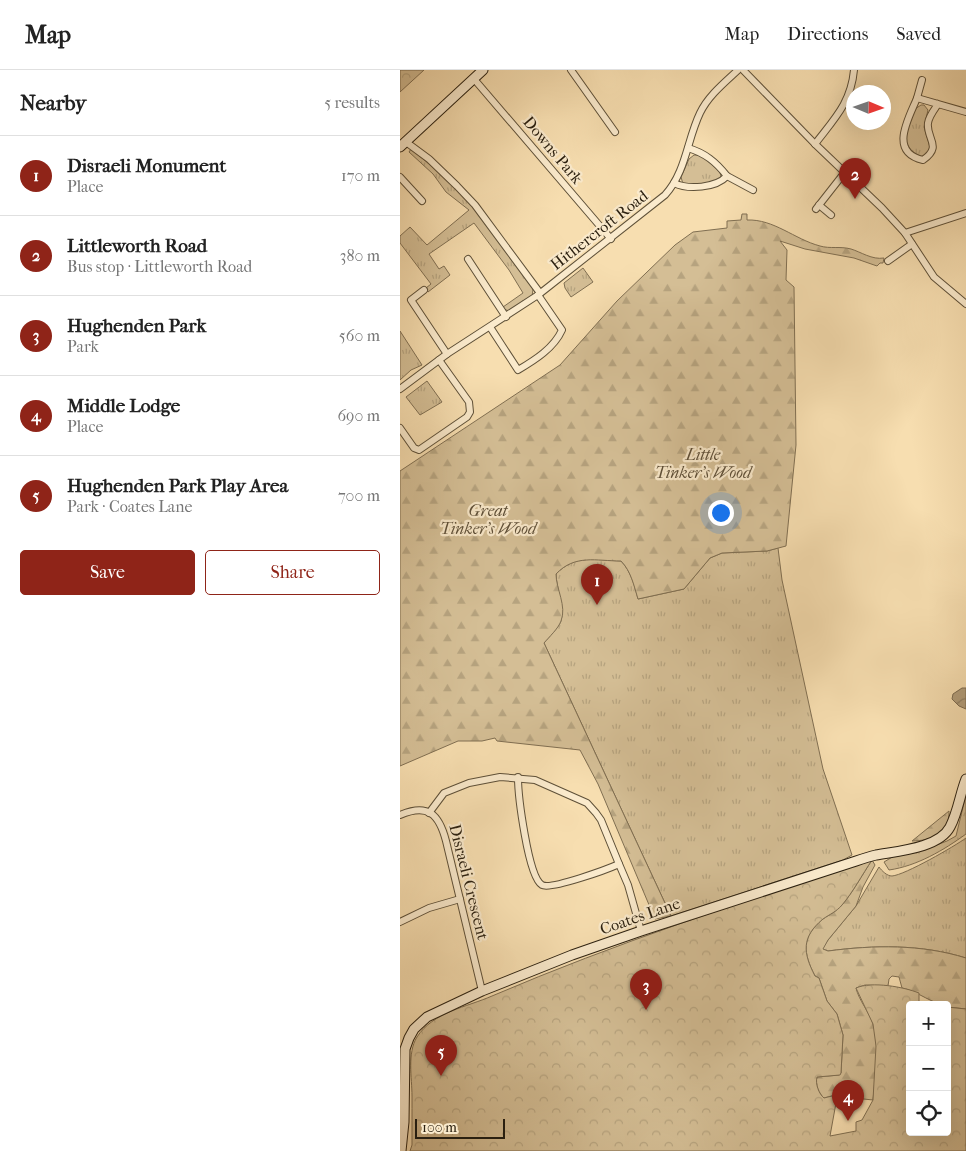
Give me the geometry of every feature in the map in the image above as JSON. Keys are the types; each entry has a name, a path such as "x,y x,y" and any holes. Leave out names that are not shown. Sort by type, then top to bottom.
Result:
{"street":[{"path":"483,70 403,144 429,159 469,198 539,294 562,330 549,347 537,358 518,370 490,327"},
{"path":"571,70 616,132"},
{"name":"Hithercroft Road","path":"400,389 447,354 539,294 665,195 674,183 704,105 738,70"},
{"path":"743,70 905,233 934,277 966,304"},
{"path":"815,144 851,93 854,70"},
{"name":"Downs Park","path":"474,79 611,239"},
{"path":"922,80 917,98 902,134 905,147 915,158 923,160 932,151 933,145 928,122 938,104"},
{"path":"917,98 966,112"},
{"path":"688,148 705,154 727,176 753,190"},
{"path":"831,215 818,207 846,172"},
{"path":"674,183 690,187 715,184 727,176"},
{"path":"400,177 422,201"},
{"path":"905,233 966,213"},
{"path":"888,262 912,244"},
{"path":"468,259 506,317"},
{"path":"424,290 411,300 447,354"},
{"path":"400,428 414,448 419,450 467,417 470,412 470,402 439,360"},
{"path":"429,813 440,796 451,789 491,778 518,777 542,782 582,800 592,807 601,820 628,885 641,931"},
{"path":"518,777 519,799 528,848 537,878 542,885 563,883 619,864"},
{"name":"Coates Lane","path":"401,1151 405,1048 409,1038 427,1017 482,991 572,955 641,931 850,863 917,847 936,840 945,834 950,826 966,779"},
{"name":"Disraeli Crescent","path":"400,816 417,810 424,811 440,822 443,828 482,991"},
{"path":"400,922 418,912 460,899"}],"green space":[{"path":"400,70 424,70 400,92"},
{"path":"924,105 928,110 924,127 930,147 928,154 920,158 910,150 904,137 915,109"},
{"path":"411,149 452,183 473,206 533,289 532,297 510,311 503,307 523,293 509,270 474,223 429,254 439,269 444,266 450,275 428,292 426,288 431,284 400,243 400,236 410,227 427,245 469,210 446,192 433,174 409,152"},
{"path":"694,155 703,157 715,165 721,177 718,180 703,185 692,186 683,184 681,177 689,159"},
{"path":"742,214 747,214 747,220 775,226 820,246 847,248 871,257 884,258 883,263 877,266 854,258 805,249 780,241 787,250 786,280 794,287 796,445 786,546 767,551 722,553 710,558 684,589 638,599 630,574 621,561 578,561 563,568 556,574 563,615 558,627 544,643 671,916 655,919 598,784 580,750 497,741 495,738 482,741 458,741 400,766 400,471 560,365 617,301 675,245 693,232 727,228 727,221 741,220"},
{"path":"583,268 593,282 571,297 564,283"},
{"path":"400,331 422,365 411,370 400,380"},
{"path":"427,381 442,402 420,415 406,397"},
{"path":"778,548 782,580 823,769 852,855 843,860 671,916 544,643 558,626 562,616 556,574 571,563 578,561 594,559 621,561 630,574 638,599 684,589 710,558 722,553 767,551"},
{"path":"966,795 966,834 930,856 910,865 889,870 884,862 892,857 901,853 938,845 956,836"},
{"path":"949,811 943,830 932,837 912,841"},
{"path":"966,838 966,958 949,953 915,948 880,947 828,951 822,949 856,906 879,867 883,872 892,876 908,871"},
{"path":"872,860 875,865 863,887 856,906 828,940 823,949 828,951 880,947 915,948 949,953 966,958 966,1009 951,1007 951,1001 932,1001 902,988 899,977 892,976 889,979 888,986 865,985 856,988 871,1019 875,1033 876,1062 873,1100 845,1097 844,1104 836,1103 832,1096 824,1098 818,1089 817,1077 839,1075 841,1073 843,1035 837,1014 827,1001 819,978 815,976 811,968 806,953 806,946 811,932 816,926 842,905"},
{"path":"872,860 842,905 823,919 811,932 806,946 806,953 811,968 815,976 819,978 827,1001 837,1014 843,1035 840,1075 817,1077 818,1089 822,1096 824,1098 832,1096 836,1103 830,1136 856,1131 856,1122 862,1120 873,1100 876,1046 873,1024 856,988 870,985 888,986 919,993 919,1001 906,1001 906,1136 951,1136 951,1007 966,1009 966,1151 410,1151 412,1145 412,1050 417,1037 432,1022 451,1011 586,958 728,907"}],"water":[{"path":"962,688 966,688 966,709 959,706 952,699 953,694"}],"place":[{"name":"Littleworth Road","path":"855,199"},
{"name":"Disraeli Monument","path":"597,605"},
{"name":"Hughenden Park","path":"646,1010"},
{"name":"Hughenden Park Play Area","path":"441,1076"},
{"name":"Middle Lodge","path":"848,1121"}],"park label":[{"name":"Little Tinker's Wood","path":"703,463"},
{"name":"Great Tinker's Wood","path":"488,519"}]}
